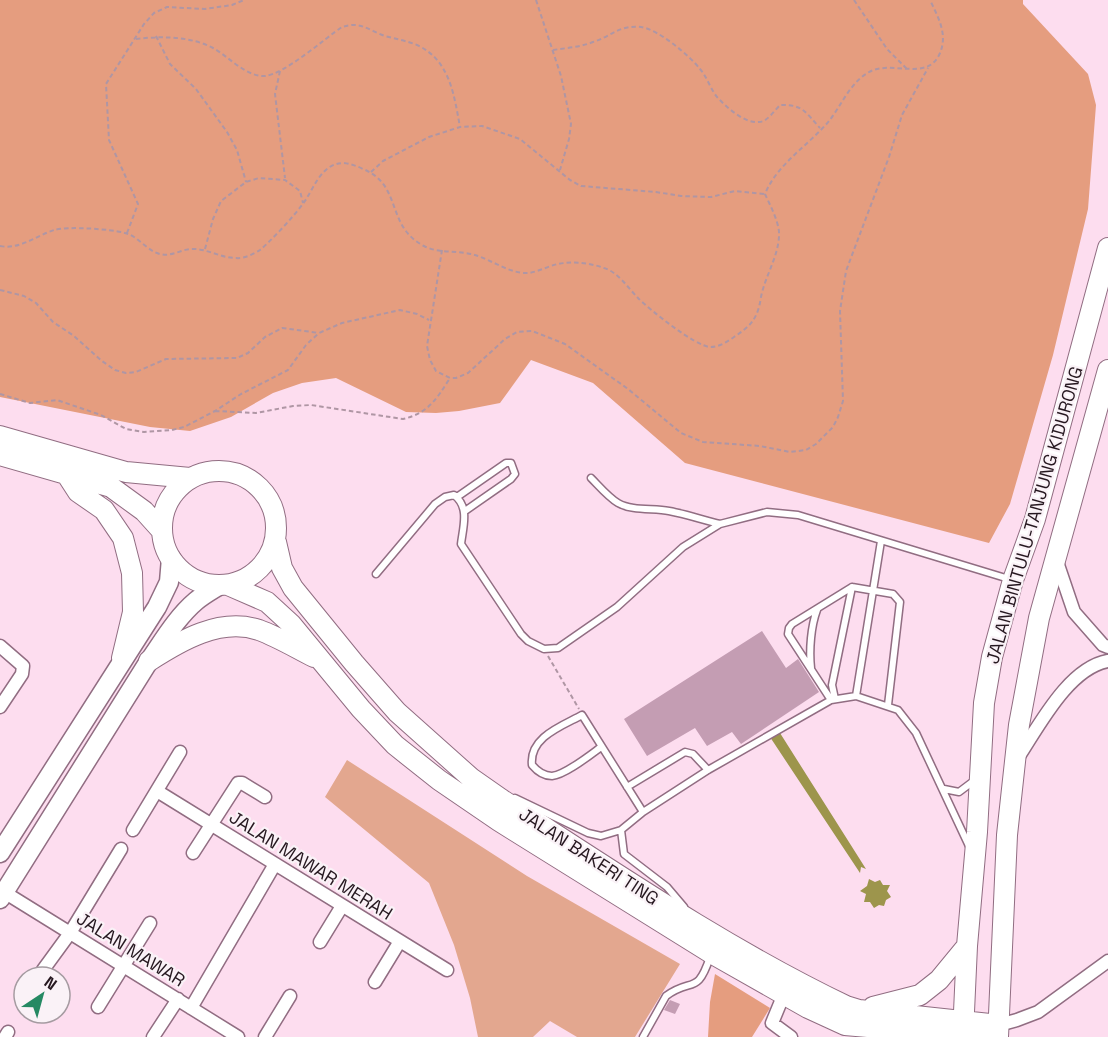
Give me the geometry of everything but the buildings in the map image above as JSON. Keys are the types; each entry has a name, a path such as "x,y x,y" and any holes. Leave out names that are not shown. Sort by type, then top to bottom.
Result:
{"main road":[{"name":"JALAN BINTULU-TANJUNG KIDURONG","path":"968,1033 967,946 986,691 992,657 1013,580 1035,519 1108,248"},
{"name":"JALAN BINTULU-TANJUNG KIDURONG","path":"999,1031 1006,835 1019,725 1039,618 1097,424 1108,370"},
{"path":"0,436 126,472 190,478"},
{"path":"0,454 111,487 144,511 162,531"},
{"path":"2,896 149,662 186,610 198,599 224,585 245,580 259,571 269,557 276,542 277,523 272,504 261,488 246,477 227,471 208,471 190,478 178,488 163,515 162,531 171,558 180,569 206,584 224,585"},
{"path":"67,475 78,492 104,510 123,538 132,573 133,612 123,658"},
{"name":"JALAN BAKERI TING","path":"276,542 282,568 293,588 354,663 397,712 471,778 700,927 813,990 852,1017"},
{"path":"0,853 160,598 169,582 171,558"},
{"name":"JALAN BAKERI TING","path":"224,585 267,602 291,624 395,745 439,780 499,821 711,953 808,1008 852,1017 968,1033 999,1031"},
{"path":"149,662 198,633 229,627 257,630 322,661"},
{"path":"874,1037 852,1017 920,995 939,980 967,946"}],"street":[{"path":"1056,558 1074,612 1103,645 1108,647"},
{"path":"0,645 23,666 22,674 0,706"},
{"path":"1015,761 1051,709 1079,674 1095,663 1108,661"},
{"path":"133,830 180,752"},
{"path":"193,853 238,783 266,797"},
{"name":"JALAN MAWAR MERAH","path":"157,791 447,970"},
{"path":"48,965 70,933 121,849"},
{"path":"191,1008 275,864"},
{"name":"JALAN MAWAR","path":"2,896 70,933 238,1037"},
{"path":"320,942 342,906"},
{"path":"98,1007 150,922"},
{"path":"375,982 400,941"},
{"path":"999,1031 1017,1020 1038,1012 1108,961"},
{"path":"784,994 772,1023 791,1037"},
{"path":"265,1037 290,996"},
{"path":"153,1037 178,999"}],"lane":[{"path":"457,497 506,463 511,463 514,468 515,474 511,479 465,511"},
{"path":"591,478 620,504 632,508 674,512 720,524"},
{"path":"376,574 391,559 435,504 445,497 454,495 465,511 461,544 521,634 528,641 544,649 558,648 617,607 683,547 720,524 767,512 798,515 1013,580"},
{"path":"856,696 881,541"},
{"path":"833,699 832,685 852,587"},
{"path":"833,699 788,634 789,628 852,587 893,594 900,602 888,705"},
{"path":"812,670 810,658 814,616 817,609"},
{"path":"471,778 588,833 601,836 621,830 643,812 708,770 833,699 856,696 898,710 916,733 975,858"},
{"path":"601,747 560,774 551,776 543,774 532,765 531,758 540,741 582,715 643,812"},
{"path":"627,787 685,752 693,754 708,770"},
{"path":"944,789 959,792 981,776"},
{"path":"621,830 624,854 667,887 700,927"},
{"path":"643,1037 666,996 699,982 704,975 711,953"}],"path":[{"path":"127,233 138,204 109,140 106,84 144,24 154,13 167,8 205,9 232,5 244,0"},
{"path":"536,0 561,76 571,124 560,170"},
{"path":"854,0 887,48 907,69"},
{"path":"442,250 427,346 430,360 436,371 450,378 456,378 468,373 505,339 517,332 532,332 565,345 628,389 681,433 703,442 760,446 790,452 806,450 816,444 833,427 838,417 843,401 840,311 846,271 890,158 902,115 928,67 937,60 942,48 941,24 930,0"},
{"path":"136,39 156,36 176,37 212,47 242,68 263,76 280,71 342,27 353,24 361,25 383,35 417,45 433,55 446,70 450,79 460,127"},
{"path":"553,50 594,42 618,29 641,27 653,31 691,59 703,72 716,95 725,105 747,120 758,123 764,121 780,105 794,104 805,111 821,129"},
{"path":"156,36 170,64 196,89 227,132 237,150 246,182"},
{"path":"0,246 18,245 56,229 78,228 127,233 151,250 161,254 171,254 188,249 205,249 236,258 248,256 260,250 303,204 318,178 327,168 339,163 351,164 381,179 388,188 398,219 411,238 428,248 474,255 509,269 528,273 559,264 577,262 606,268 641,301 696,343 710,347 722,345 746,330 758,314 762,291 778,242 779,230 765,194 769,184 829,122 855,84 867,73 886,67 907,69 928,67"},
{"path":"280,71 275,94 285,180"},
{"path":"371,172 383,161 429,137 460,127 482,126 520,139 570,180 581,186 681,196 711,197 735,191 765,194"},
{"path":"205,249 213,219 221,201 246,182 259,178 285,180 300,191 303,204"},
{"path":"0,290 36,303 53,322 74,336 102,361 115,370 126,373 136,372 166,359 237,358 248,353 265,337 282,328 319,333"},
{"path":"0,394 30,403 57,400 101,415 126,429 144,432 184,427 288,369 306,345 319,333 342,323 400,310 430,320"},
{"path":"215,411 256,413 311,405 403,419 415,416 434,403 450,378"},
{"path":"544,649 582,715"}],"shaded area":[{"path":"0,0 1023,0 1023,4 1088,74 1096,105 1088,209 1053,355 1010,504 989,543 685,463 593,383 531,360 500,403 459,411 406,412 336,378 302,383 273,393 231,417 190,431 150,427 0,397"},
{"path":"780,733 866,869 861,867 860,873 770,737"},
{"path":"347,760 527,876 680,964 635,1037 577,1037 550,1021 533,1037 478,1037 470,998 454,945 429,883 325,797"},
{"path":"869,879 875,882 880,880 883,885 890,885 887,891 891,897 886,900 884,906 879,905 874,908 870,902 864,902 866,894 860,891 867,886"},
{"path":"715,974 770,1008 752,1037 708,1037 710,1002"}]}
